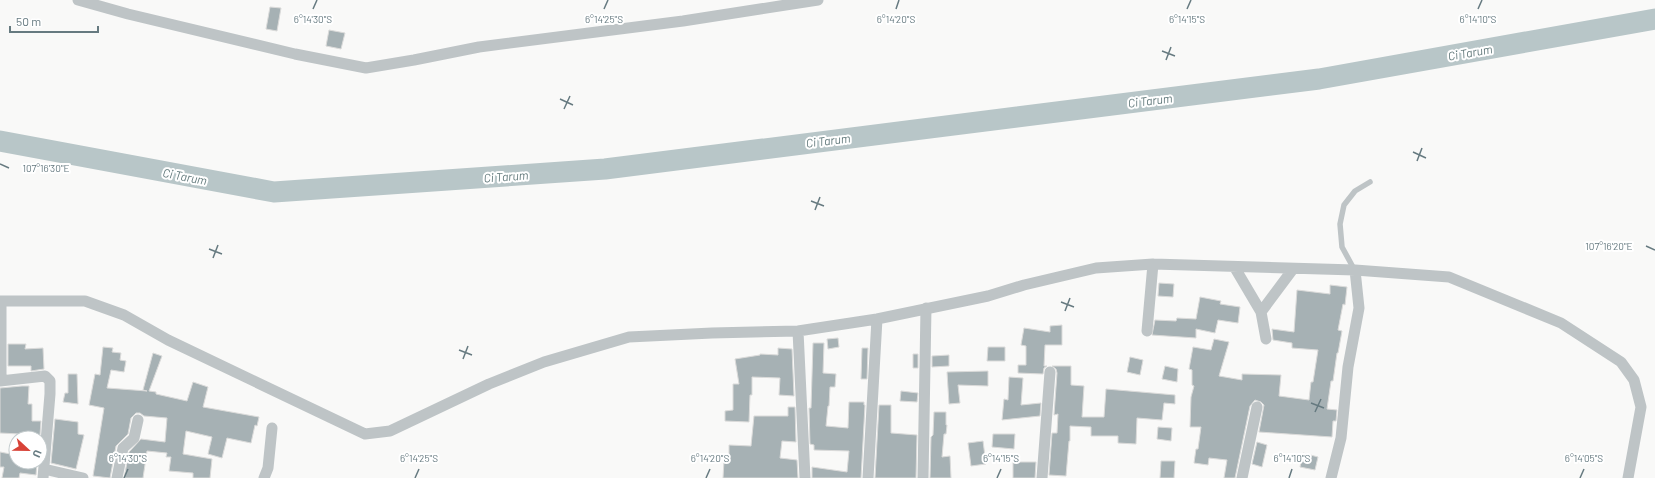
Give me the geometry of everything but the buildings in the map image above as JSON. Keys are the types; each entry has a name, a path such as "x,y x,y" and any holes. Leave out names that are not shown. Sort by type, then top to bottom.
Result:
{"street":[{"path":"78,0 128,14 295,54 366,68 479,47 683,21 818,0"},
{"path":"82,478 43,473 50,381 45,376 0,381 1,301 85,301 124,315 168,340 365,434 390,431 489,384 544,362 629,337 798,331 877,318 988,296 1024,285 1096,268 1153,264 1234,268 1355,270 1449,277 1560,323 1620,362 1634,380 1641,407 1628,478"},
{"path":"1147,331 1153,264"},
{"path":"1234,268 1261,312 1266,339"},
{"path":"1261,312 1292,269"},
{"path":"1331,478 1342,438 1348,367 1358,308 1355,270"},
{"path":"923,478 926,308"},
{"path":"868,478 877,318"},
{"path":"798,331 805,478"},
{"path":"1042,478 1050,372"},
{"path":"1242,478 1257,407"},
{"path":"116,478 123,448 134,438 138,420"},
{"path":"264,478 268,468 272,428"}],"lane":[{"path":"1355,270 1342,247 1340,224 1344,205 1356,191 1370,182"}],"waterway":[{"name":"Ci Tarum","path":"0,141 274,192 605,169 1319,79 1655,19"}]}
